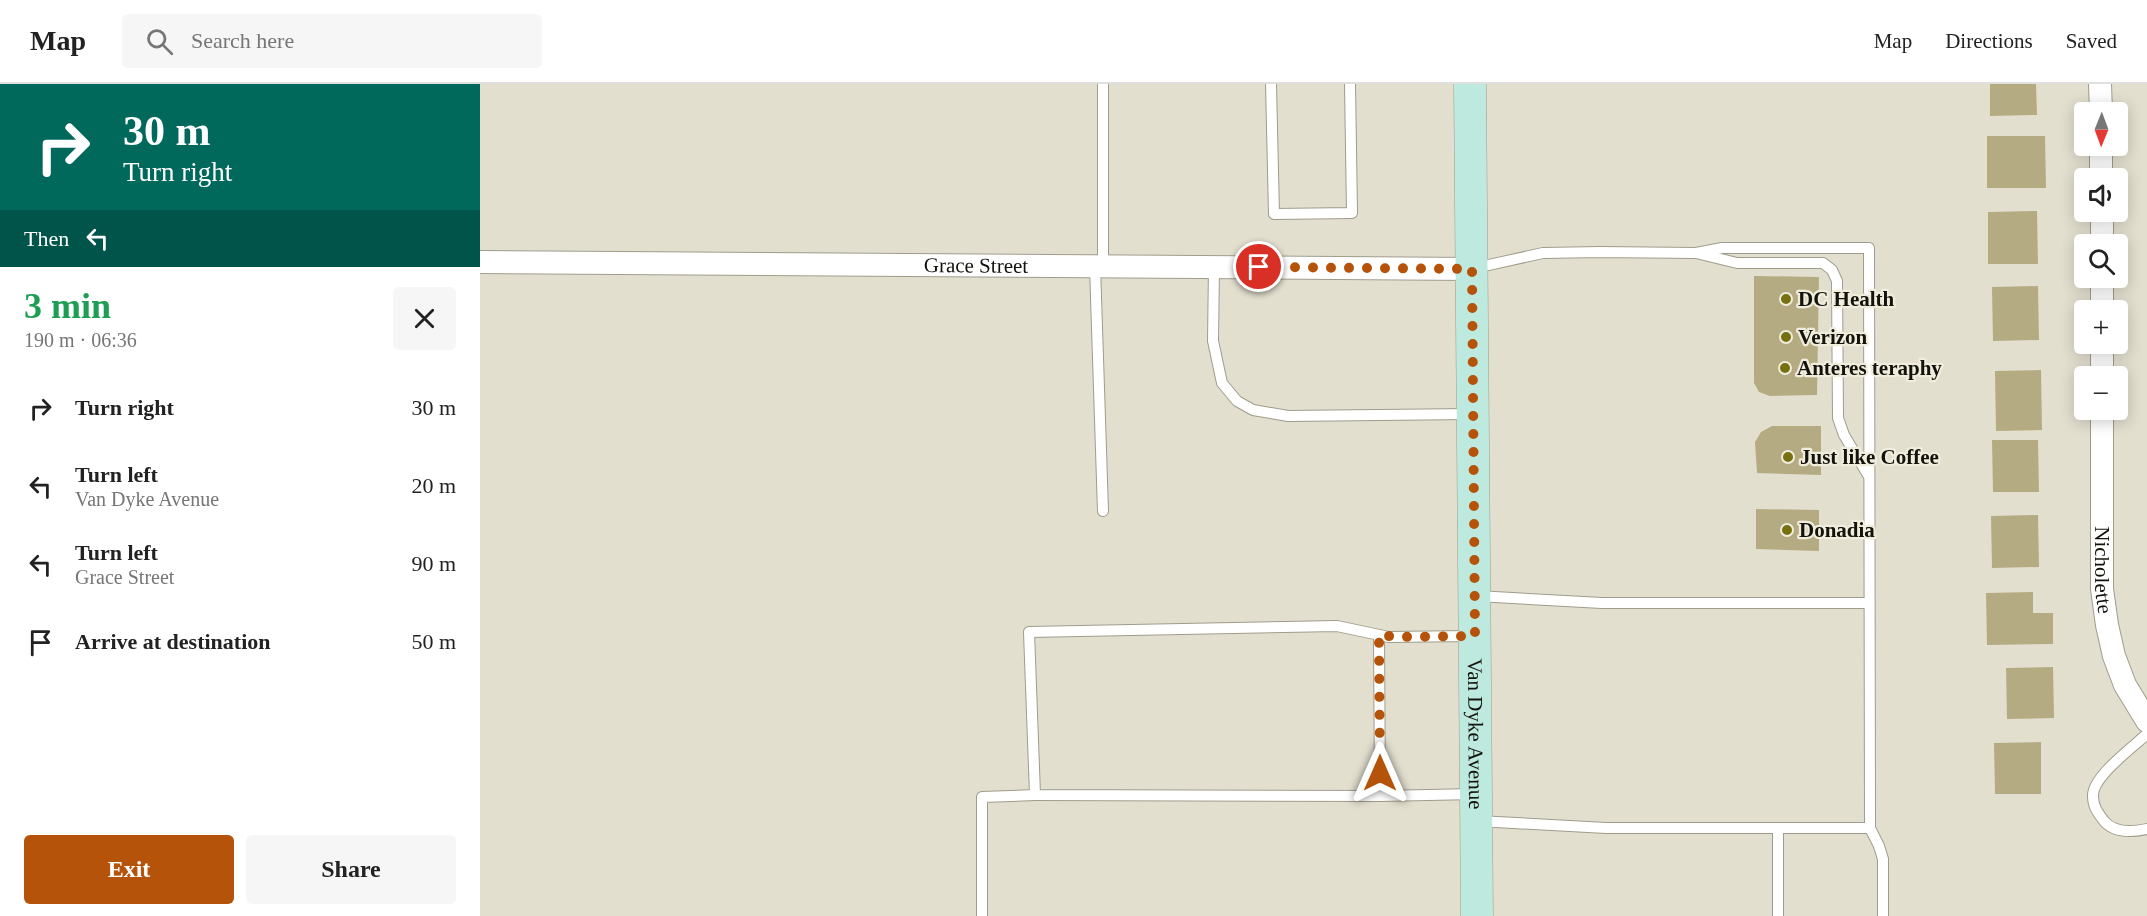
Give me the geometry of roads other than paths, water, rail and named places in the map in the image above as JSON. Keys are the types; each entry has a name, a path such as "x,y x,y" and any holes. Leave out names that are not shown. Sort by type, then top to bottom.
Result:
{"main road":[{"name":"Van Dyke Avenue","path":"1470,84 1477,916"}],"street":[{"path":"2100,84 2101,102"},
{"name":"Grace Street","path":"480,262 1472,269"},
{"name":"Nicholette","path":"2102,420 2102,589 2107,625 2114,656 2125,685 2147,721"}],"lane":[{"path":"1103,84 1099,266 1103,512"},
{"path":"1271,84 1274,214 1285,214 1352,213 1350,84"},
{"path":"1696,254 1722,248 1869,248 1870,828 1883,859 1883,916"},
{"path":"1472,269 1543,253 1696,254 1737,263 1822,263 1832,270 1837,281 1838,418 1844,435 1869,477"},
{"path":"1214,267 1213,341 1222,383 1237,401 1252,410 1288,417 1473,414"},
{"path":"1475,596 1602,603 1868,603"},
{"path":"1035,795 1029,632 1337,626 1397,637 1475,636"},
{"path":"1379,635 1380,796"},
{"path":"2147,734 2097,781 2092,794 2094,808 2108,826 2132,832 2147,829"},
{"path":"982,916 982,797 1035,795 1380,796 1476,807 1606,828 1870,828"},
{"path":"1778,829 1778,916"}],"place":[{"name":"DC Health","path":"1786,299"},
{"name":"Verizon","path":"1786,337"},
{"name":"Anteres teraphy","path":"1785,368"},
{"name":"Just like Coffee","path":"1788,457"},
{"name":"Donadia","path":"1787,530"}]}
